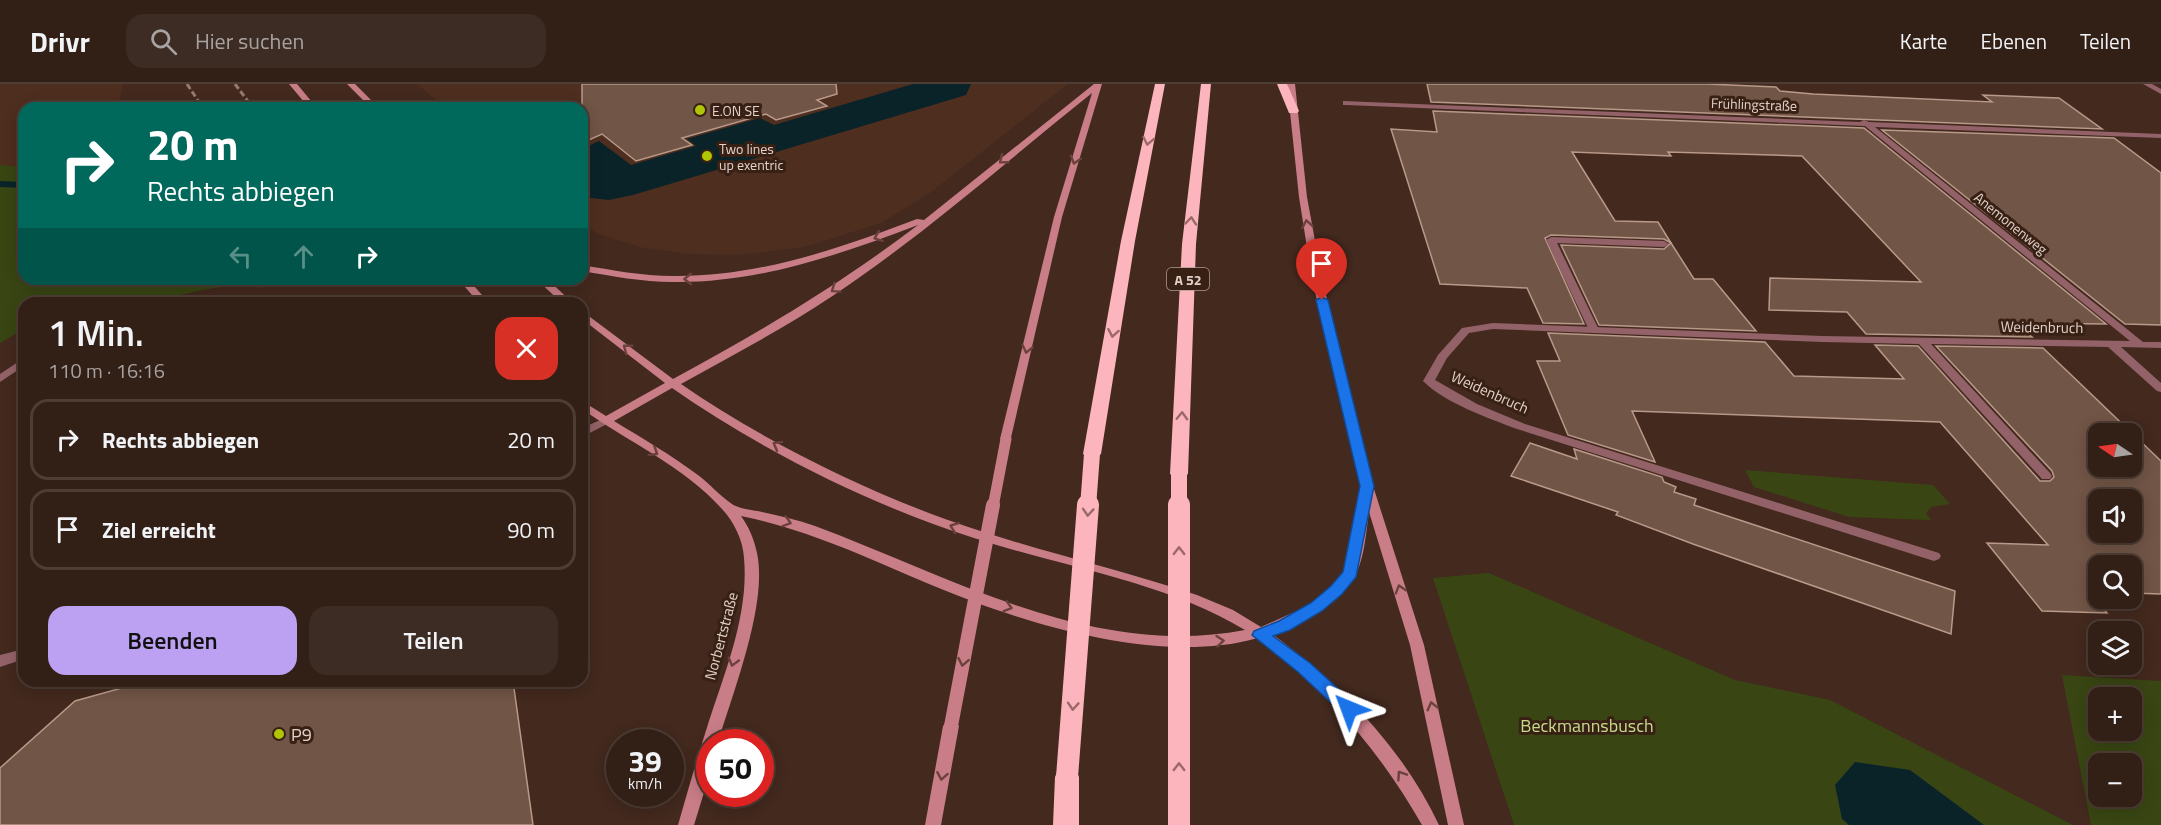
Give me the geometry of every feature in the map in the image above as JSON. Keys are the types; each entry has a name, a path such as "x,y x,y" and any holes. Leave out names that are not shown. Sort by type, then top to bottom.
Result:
{"highway":[{"path":"1066,825 1067,777 1092,454 1128,241 1160,84"},
{"name":"A 52","path":"1179,825 1179,474 1189,244 1206,84"},
{"path":"1282,84 1293,111"}],"main road":[{"path":"292,84 308,102"},
{"path":"351,84 369,102"},
{"path":"605,421 765,332 831,292 932,216 1098,84"},
{"path":"933,825 1006,439 1058,217 1098,84"},
{"path":"1291,84 1303,196 1317,279 1367,486 1417,645 1440,740 1456,825"},
{"path":"588,269 664,280 723,279 832,255 932,216"},
{"path":"468,285 479,297"},
{"path":"548,285 561,297"},
{"path":"588,318 701,401 793,453 908,510 1006,545 1192,598 1212,606 1260,635 1335,693 1391,760 1431,825"},
{"name":"Norbertstraße","path":"588,408 684,470 730,509 751,550 753,579 746,615 714,729"},
{"path":"730,509 808,529 992,602 1100,631 1177,642 1217,642 1260,635 1285,625 1316,607 1336,590 1350,573 1367,486"},
{"name":"Norbertstraße","path":"686,825 696,791"}],"street":[{"path":"2147,84 2161,92"},
{"name":"Frühlingstraße","path":"1346,103 1864,122 2161,136"},
{"name":"Anemonenweg","path":"1864,122 2141,345"},
{"path":"1594,330 1551,240 1664,244"},
{"name":"Weidenbruch","path":"1934,556 1756,502 1515,423 1448,394 1429,381 1442,357 1466,330 1493,326 1923,341 2161,345"},
{"path":"1923,341 2046,476"},
{"path":"2111,344 2161,388"},
{"path":"0,379 18,366"},
{"path":"588,430 605,421"},
{"path":"0,661 18,656"}],"shaded area":[{"path":"0,84 126,84 123,85 119,102 18,102 18,166 0,165"},
{"path":"417,84 1068,84 930,193 881,223 805,247 738,255 688,254 639,247 599,234 588,228 588,102 438,102"}],"green space":[{"path":"0,165 18,166 18,285 262,285 263,288 232,286 169,297 18,297 18,332 0,343"},
{"path":"1745,470 1933,485 1950,504 1931,507 1926,513 1931,520 1849,517 1754,487"},
{"name":"Beckmannsbusch","path":"1489,573 1735,680 1830,700 2073,825 1514,825 1433,578"},
{"path":"2062,675 2161,681 2161,825 2091,825"}],"water":[{"path":"913,84 971,84 966,95 633,195 609,200 588,198 588,146 599,141 631,165 696,146 687,139 760,118 774,125"},
{"path":"1855,762 1910,770 1984,825 1849,825 1842,819 1835,785"}],"building":[{"path":"582,84 836,84 837,94 817,100 827,106 776,120 766,114 682,138 692,145 636,161 602,134 588,140 588,102 582,102"},
{"path":"1427,84 1707,84 1776,87 1780,91 1813,94 1992,102 1983,95 2059,98 2102,129 1431,102"},
{"path":"1433,111 1864,128 2106,324 2017,323 2032,337 1866,334 1847,312 1769,310 1770,278 1921,282 1802,156 1668,152 1671,156 1572,152 1615,221 1658,222 1671,243 1664,239 1551,235 1545,238 1584,324 1543,323 1527,288 1440,284 1391,129 1437,132"},
{"path":"1882,130 2114,138 2161,173 2161,325 2125,324"},
{"path":"1671,243 1694,279 1713,279 1756,331 1599,325 1561,245 1664,249"},
{"path":"1548,333 1765,342 1794,376 1904,379 1875,345 1918,346 2040,481 2050,481 2054,477 2052,471 1936,346 2043,348 2121,423 2088,423 2088,477 2142,477 2142,443 2161,461 2161,594 2142,593 2142,555 2088,555 2088,609 2104,609 2107,613 2042,611 1987,543 2048,545 1940,422 1632,411 1655,462 1568,435 1537,361 1560,361"},
{"path":"1530,443 1577,459 1574,449 1662,477 1664,482 1676,487 1674,492 1696,499 1694,505 1955,591 1951,634 1693,544 1616,515 1618,512 1511,476"},
{"name":"P9","path":"125,687 514,687 533,825 0,825 0,768 75,701"}],"waterway":[{"path":"0,184 18,185"}],"railway":[{"path":"187,84 199,102"},
{"path":"235,84 248,102"}],"place":[{"name":"E.ON SE","path":"700,110"},
{"name":"Two lines up exentric","path":"707,156"},
{"name":"P9","path":"279,734"}],"route":[{"path":"1322,300 1367,486 1350,573 1336,590 1316,607 1285,625 1260,635 1304,667 1335,693 1349,709"}]}
